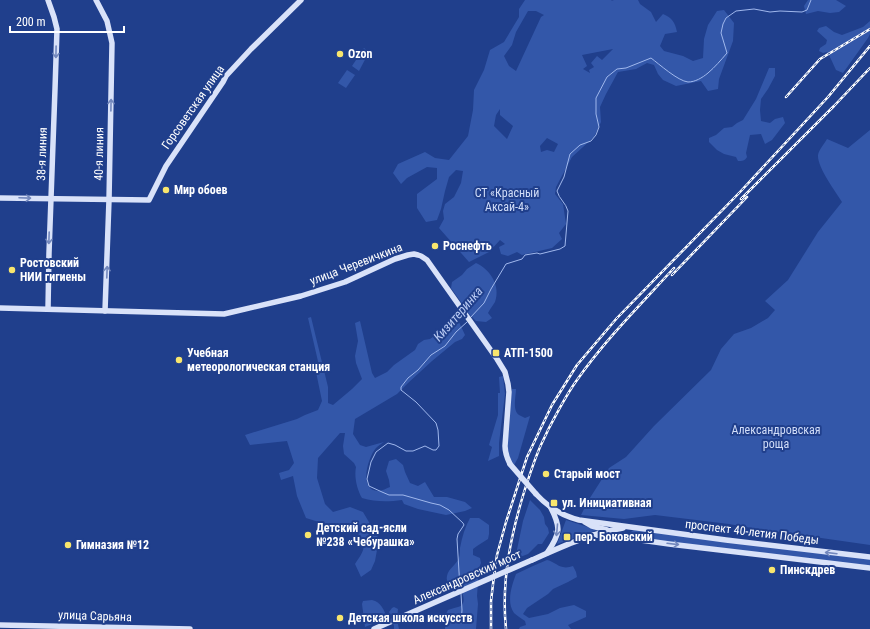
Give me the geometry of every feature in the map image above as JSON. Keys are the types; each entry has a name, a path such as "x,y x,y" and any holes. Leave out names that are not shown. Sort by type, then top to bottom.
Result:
{"street":[{"name":"38-я линия","path":"48,0 57,29 48,309"},
{"name":"40-я линия","path":"96,0 107,21 112,43 105,311"},
{"name":"Горсоветская улица","path":"109,200 149,200 166,166 226,76 301,0"},
{"path":"0,198 109,200"},
{"name":"улица Черевичкина","path":"0,308 224,314 301,296 345,282 395,259 414,254 421,256 427,260 494,354 505,372 509,392 505,446 506,456 510,464 536,494"},
{"name":"проспект 40-летия Победы","path":"536,494 560,512 592,526 636,539"},
{"path":"546,554 554,544 558,531 557,522 550,506"},
{"name":"проспект 40-летия Победы","path":"579,520 766,545 870,557"},
{"path":"632,527 629,529 628,533 636,539"},
{"name":"проспект 40-летия Победы","path":"593,535 632,527"},
{"name":"проспект 40-летия Победы","path":"593,535 612,536 870,568"},
{"name":"Александровский мост","path":"374,629 593,535"},
{"name":"улица Сарьяна","path":"0,625 190,629"}],"green space":[{"name":"СТ «Красный Аксай-4»","path":"525,0 638,0 640,4 651,12 656,22 663,14 669,17 674,23 677,32 665,34 660,46 664,51 683,56 693,61 703,58 704,39 708,25 717,11 724,10 734,23 733,41 719,79 718,89 708,91 701,81 676,86 663,80 658,74 654,65 647,63 636,69 618,72 600,107 601,122 594,137 572,157 556,187 555,194 563,204 566,224 559,233 562,239 552,248 522,255 517,252 508,256 501,254 499,247 505,244 500,240 489,252 469,262 439,228 444,219 443,211 445,204 454,197 461,183 463,171 456,170 449,177 437,220 426,222 417,208 417,194 437,179 437,168 427,167 407,178 401,184 393,173 398,164 425,152 435,158 449,160 468,136 473,110 474,90 484,70 490,50 504,42 519,17 519,9","holes":["528,11 536,11 544,15 541,17 516,71 509,66 504,56 512,45 516,32","613,49 602,60 597,56 591,63 594,67 589,70 590,73 583,69 587,66 582,55","500,109 500,115 513,126 507,139 494,126 496,115","547,138 558,144 554,152 547,150 541,152 540,146"]},
{"path":"808,0 836,0 846,6 839,12 830,13 818,11 806,14 804,6"},
{"path":"870,21 870,34 868,38 843,73 836,70 827,52 823,53 819,51 820,48 826,44 827,40 817,31 819,28 826,26 834,32 842,35 863,27"},
{"path":"364,48 369,52 359,71 352,66"},
{"path":"769,68 775,68 775,76 761,99 761,121 770,123 775,119 783,117 785,123 772,140 765,144 761,134 750,135 746,153 747,157 742,161 738,161 736,157 724,154 717,150 709,142 709,138 716,135 724,128 732,127 743,120 756,99"},
{"path":"347,70 355,75 346,88 338,83"},
{"name":"Александровская роща","path":"870,130 870,545 729,524 655,515 624,519 581,515 609,468 626,457 654,426 711,370 721,349 734,334 751,328 768,318 775,310 765,301 788,280 818,232 842,202 820,166 818,160 819,151 827,139 848,148"},
{"path":"476,263 486,269 490,274 497,290 495,302 488,313 492,318 486,322 476,321 451,288 452,282"},
{"path":"311,317 328,387 328,403 333,405 362,379 355,356 358,341 355,323 360,321 372,373 375,378 387,372 415,350 418,344 424,340 430,339 458,320 465,335 462,339 455,342 432,361 397,394 355,419 353,434 360,445 366,447 384,442 373,452 366,472 368,485 372,489 380,491 390,487 386,471 389,461 396,459 403,465 410,483 418,486 425,482 434,497 447,497 465,502 472,508 446,515 418,509 404,504 402,500 382,501 362,498 356,483 356,467 354,463 344,454 343,446 345,433 340,433 318,458 317,478 325,504 333,512 350,507 363,512 379,539 375,561 371,570 361,577 355,564 364,548 357,532 306,518 297,496 293,476 281,480 279,473 289,470 294,463 287,441 250,445 245,435 297,419 318,410 322,401 316,372 320,370 308,318"},
{"path":"503,376 505,394 499,443 499,456 488,461 492,447 489,445 498,415 498,393 500,393 499,377"},
{"path":"512,389 516,389 515,406 517,413 525,418 530,416 518,458 513,467 508,458 507,441"},
{"path":"530,500 540,510 549,533 542,544 538,544 528,554 515,559 523,521"},
{"path":"470,518 479,518 489,525 488,539 473,549 473,555 480,558 481,563 479,568 476,629 445,629 446,614 448,610 463,604 461,588 457,585 450,585 447,581 447,577 449,571 459,558 463,536"},
{"path":"566,520 597,530 557,544"},
{"path":"634,530 870,559 870,566 652,540 630,533"},
{"path":"547,560 559,566 573,566 577,577 553,589 527,608 523,614 529,618 548,614 560,608 574,605 586,611 586,617 568,625 571,629 519,629 520,627 526,625 525,621 514,613 510,604 516,574"},
{"path":"372,600 380,604 387,618 365,627 362,604 363,601"},
{"path":"394,607 398,609 397,620 399,629 394,629 389,612"}],"waterway":[{"name":"Кизитеринка","path":"470,318 484,303 506,264 522,259 525,255 540,254 560,249 565,246 568,211 557,191 564,177 570,154 580,145 591,141 596,135 599,127 596,114 596,98 607,77 617,69 626,68 651,58 679,79 691,82 708,73 727,53 721,33 726,18 736,11 754,9 770,12 802,12 807,10 811,0"},
{"name":"Кизитеринка","path":"460,588 457,539 458,534 464,525 463,523 449,510 440,505 403,495 389,495 369,486 367,479 371,462 376,452 388,443 406,451 413,451 425,446 436,450 439,446 436,423 416,402 401,390 401,387 431,355 445,346 456,332 467,322"},
{"name":"Кизитеринка","path":"461,594 461,623"}],"railway":[{"path":"786,97 820,59 870,29"},
{"path":"491,629 491,601 497,555 527,457 552,405 577,365 617,318 740,192 828,97 870,46"},
{"path":"741,199 870,68"},
{"path":"672,275 747,197"},
{"path":"506,629 506,575 515,523 534,461 548,430 565,398 588,365 624,322 674,268"}],"place":[{"name":"Ozon","path":"340,54"},
{"name":"Мир обоев","path":"166,190"},
{"name":"Роснефть","path":"435,246"},
{"name":"Ростовский НИИ гигиены","path":"12,270"},
{"name":"АТП-1500","path":"496,353"},
{"name":"Учебная метеорологическая станция","path":"179,360"},
{"name":"Старый мост","path":"546,474"},
{"name":"ул. Инициативная","path":"554,503"},
{"name":"Детский сад-ясли №238 «Чебурашка»","path":"308,535"},
{"name":"пер. Боковский","path":"567,537"},
{"name":"Гимназия №12","path":"68,545"},
{"name":"Пинскдрев","path":"772,570"},
{"name":"Детская школа искусств","path":"340,618"}]}
